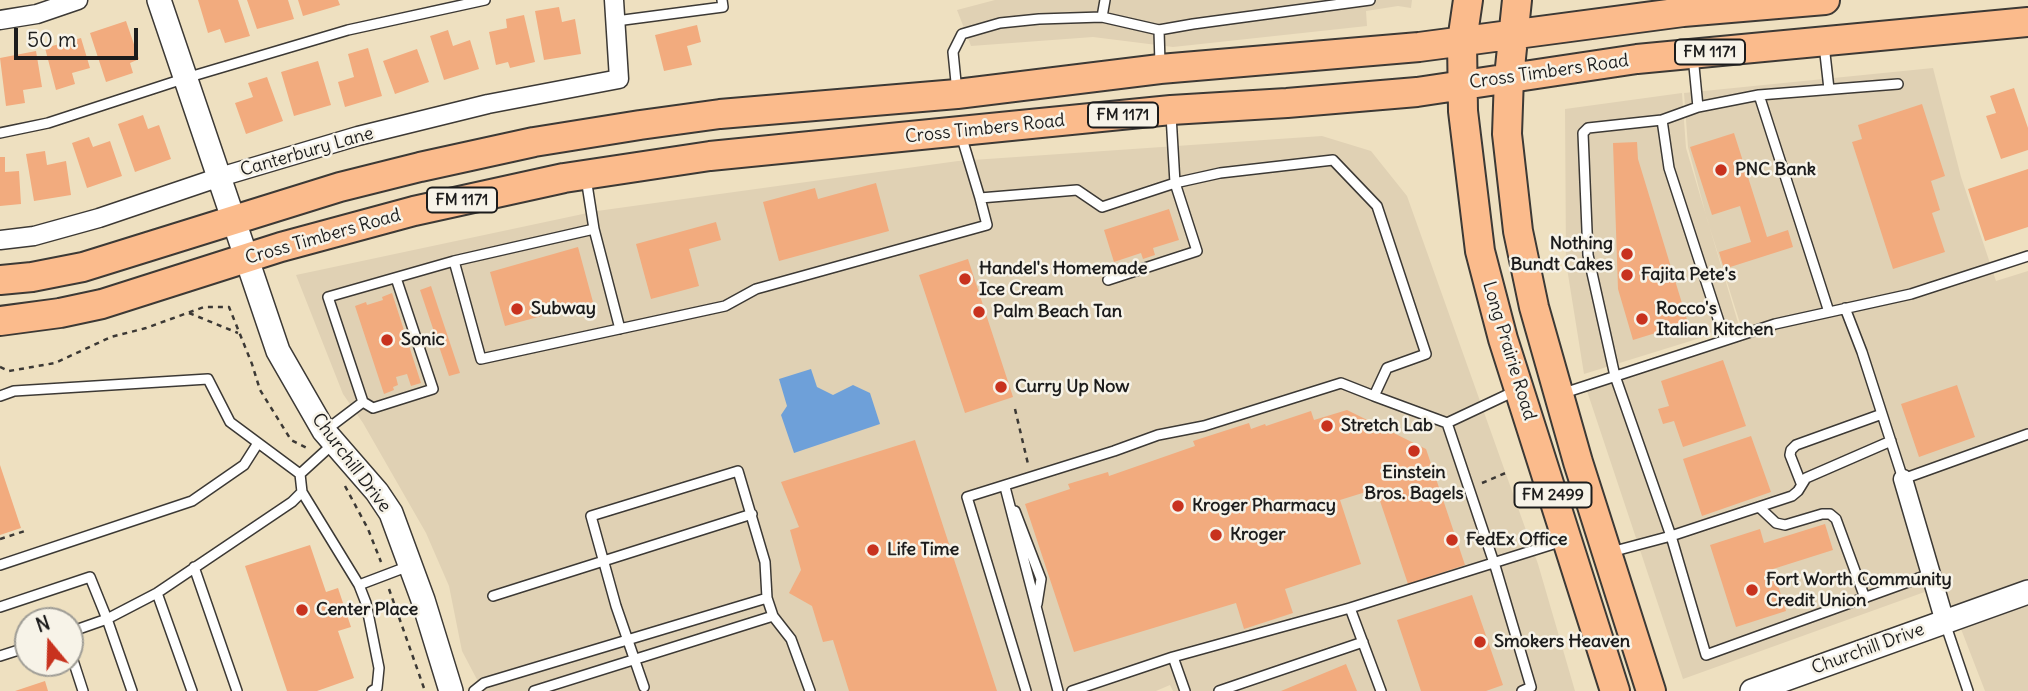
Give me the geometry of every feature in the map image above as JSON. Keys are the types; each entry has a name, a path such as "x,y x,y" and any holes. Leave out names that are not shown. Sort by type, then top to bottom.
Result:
{"main road":[{"name":"Long Prairie Road","path":"1468,0 1462,41 1463,85 1467,155 1480,251 1503,339 1615,691"},
{"name":"Long Prairie Road","path":"1517,0 1509,77 1507,134 1518,231 1534,307 1561,394 1578,462 1651,691"},
{"name":"FM 1171","path":"0,280 83,267 340,187 564,136 720,114 957,94 1160,69 1303,58 1462,41 1725,4 1825,0"},
{"name":"Cross Timbers Road","path":"0,321 102,304 281,247 414,211 564,178 710,156 1171,110 1417,92 1637,59 2028,22"},
{"path":"957,94 960,132"},
{"path":"1520,389 1537,395 1555,419 1578,462"}],"street":[{"path":"0,20 37,14 78,0"},
{"name":"Churchill Drive","path":"159,0 278,351 326,443 377,492 391,513 451,691"},
{"path":"614,0 615,21"},
{"name":"Canterbury Lane","path":"0,240 34,236 86,222 220,177 359,136 475,107 619,79 615,21"},
{"name":"Churchill Drive","path":"1903,479 1945,622"},
{"name":"Churchill Drive","path":"1752,691 2028,592"}],"lane":[{"path":"0,133 48,123 186,78 348,30 485,0"},
{"path":"615,21 723,7 722,0"},
{"path":"1102,17 1105,0"},
{"path":"957,94 953,52 962,34 1000,23 1102,17 1159,30 1370,0"},
{"path":"1159,30 1160,69"},
{"path":"1823,41 1829,89"},
{"path":"1693,54 1698,107"},
{"path":"1898,84 1759,95 1698,107 1662,120 1588,128 1583,133 1588,255 1615,376 1671,536 1706,655 1930,574"},
{"path":"1759,95 1829,312"},
{"path":"1108,280 1197,251 1175,183 1171,110"},
{"path":"1662,120 1670,168 1725,340"},
{"path":"454,261 481,359 725,306 756,289 987,225 960,132"},
{"path":"980,198 1077,190 1102,207 1175,183 1220,173 1333,160 1377,206 1426,354 1387,368 1374,396"},
{"path":"585,176 594,229 620,330"},
{"path":"396,278 433,388 373,408 363,402 328,298 396,278 454,261 594,229"},
{"path":"1561,394 1774,324 1911,294 2028,256"},
{"path":"1845,308 1903,479 2028,434"},
{"path":"0,396 14,391 208,379 230,422 300,474"},
{"path":"1026,691 967,497 1158,435 1203,426 1340,383 1447,423 1520,389"},
{"path":"363,402 300,474 302,492 359,585 366,603 379,668 377,688 372,691"},
{"path":"1801,483 1790,456 1796,445 1882,414"},
{"path":"1447,423 1494,563 1531,687 1522,691"},
{"path":"1608,553 1671,536 1792,496 1806,478 1891,441"},
{"path":"0,565 192,501 244,465 258,443"},
{"path":"645,687 627,640 591,516 738,471 765,562 767,598 773,616 791,639 810,691"},
{"path":"1004,487 1058,691"},
{"path":"84,627 107,619 157,593 292,502 302,492"},
{"path":"1759,506 1776,523 1785,525 1822,514 1830,514 1836,519 1865,598"},
{"path":"493,596 752,514"},
{"path":"1072,691 1173,657 1350,608 1567,540"},
{"path":"359,585 410,566"},
{"path":"194,567 237,691"},
{"path":"0,607 90,577 132,691"},
{"path":"157,593 192,691"},
{"path":"474,691 484,683 767,598"},
{"path":"1350,608 1381,691"},
{"path":"534,691 773,616"},
{"path":"1945,622 1968,691"},
{"path":"1219,691 1363,642"},
{"path":"1173,657 1185,691"}],"path":[{"path":"0,368 9,371 55,363 111,337 146,328 187,312 204,307 229,307 260,390 291,440 326,443"},
{"path":"187,312 237,333"},
{"path":"1015,409 1029,467 1035,477"},
{"path":"343,483 368,529 425,691"},
{"path":"0,539 25,531"}],"shaded area":[{"path":"995,0 1412,0 1411,8 1398,6 1366,11 1367,26 1173,47 1093,37 971,46 957,10"},
{"path":"1933,68 1961,177 1996,281 2028,271 2028,691 1985,691 1944,585 1683,679 1587,391 1745,339 1707,219 1688,147 1684,93"},
{"path":"1682,93 1686,148 1739,326 1584,374 1566,262 1565,109"},
{"path":"1322,136 1371,151 1407,196 1538,564 1575,691 1173,691 1170,685 1156,691 483,691 462,651 449,586 426,533 363,423 343,394 296,275 597,211 958,161"}],"water":[{"path":"811,369 817,387 833,395 853,385 870,393 880,424 794,453 781,415 787,406 779,379"}],"building":[{"path":"198,0 238,0 250,36 225,43 220,29 208,33"},
{"path":"247,0 288,0 294,19 257,29"},
{"path":"298,0 338,0 340,5 303,16"},
{"path":"559,7 562,22 575,19 581,54 544,60 535,11"},
{"path":"524,15 535,62 510,68 508,62 496,65 489,32 507,28 506,19"},
{"path":"126,21 139,59 130,63 133,73 106,82 90,33"},
{"path":"697,25 701,42 687,46 692,65 664,71 655,35"},
{"path":"448,30 453,46 470,40 479,69 444,80 430,36"},
{"path":"81,38 90,68 72,73 75,84 56,90 45,48"},
{"path":"368,48 382,96 345,107 338,82 354,77 348,54"},
{"path":"417,49 429,82 395,94 383,61"},
{"path":"36,51 42,87 23,90 25,103 6,106 0,58"},
{"path":"318,61 331,105 294,116 281,72"},
{"path":"267,77 283,121 246,134 235,103 253,97 248,83"},
{"path":"2014,88 2028,128 2028,150 2001,159 1986,116 1996,113 1990,96"},
{"path":"1922,104 1945,176 1931,181 1940,210 1932,213 1945,252 1893,269 1852,142 1862,139 1858,125"},
{"path":"143,115 148,129 159,125 171,159 135,172 118,124"},
{"path":"1734,133 1767,237 1788,230 1793,247 1724,269 1719,252 1751,242 1740,206 1712,215 1690,147"},
{"path":"89,137 93,147 110,141 122,176 87,188 72,143"},
{"path":"1637,142 1638,159 1688,323 1633,340 1618,289 1613,143"},
{"path":"45,151 47,165 66,161 71,195 34,201 26,154"},
{"path":"0,157 5,157 5,172 19,171 21,204 0,206"},
{"path":"2028,169 2028,227 1985,241 1968,189"},
{"path":"876,183 889,231 779,261 763,202 815,188 818,199"},
{"path":"1169,209 1179,240 1153,248 1155,255 1143,259 1141,253 1114,262 1104,230"},
{"path":"716,222 721,240 689,249 699,286 651,299 636,244"},
{"path":"578,247 593,302 505,326 490,272"},
{"path":"968,259 1013,397 965,413 919,275"},
{"path":"431,286 460,373 449,376 420,290"},
{"name":"Sonic","path":"392,293 421,383 411,386 407,374 396,377 398,385 384,394 355,306 383,300 382,297"},
{"path":"1723,360 1746,426 1683,447 1674,421 1663,424 1658,409 1669,406 1661,381"},
{"path":"1957,385 1975,437 1919,457 1901,404"},
{"path":"1347,410 1426,449 1465,565 1408,584 1378,495 1369,491 1340,500 1361,564 1285,589 1293,613 1244,629 1236,603 1074,652 1025,504 1070,489 1068,484 1108,472 1109,476 1195,446 1193,441 1249,423 1251,429 1311,411 1314,420"},
{"path":"1751,436 1771,492 1702,516 1683,459"},
{"name":"Life Time","path":"915,440 997,691 849,691 833,640 823,642 812,606 789,593 801,570 790,530 799,527 781,482"},
{"path":"0,465 21,528 0,535"},
{"name":"Fort Worth Community Credit Union","path":"1825,524 1833,550 1773,569 1786,611 1736,627 1710,545 1760,529 1764,543"},
{"name":"Center Place","path":"310,545 326,592 338,588 351,627 338,631 354,678 317,691 287,691 245,566"},
{"path":"1472,595 1503,685 1486,691 1421,691 1397,620"},
{"path":"1346,664 1357,691 1281,691"},
{"path":"45,681 48,691 15,691"}],"place":[{"name":"PNC Bank","path":"1721,170"},
{"name":"Nothing Bundt Cakes","path":"1627,254"},
{"name":"Fajita Pete's","path":"1627,275"},
{"name":"Handel's Homemade Ice Cream","path":"965,279"},
{"name":"Subway","path":"517,309"},
{"name":"Palm Beach Tan","path":"979,312"},
{"name":"Rocco's Italian Kitchen","path":"1642,319"},
{"name":"Sonic","path":"387,340"},
{"name":"Curry Up Now","path":"1001,387"},
{"name":"Stretch Lab","path":"1327,426"},
{"name":"Einstein Bros. Bagels","path":"1414,451"},
{"name":"Kroger Pharmacy","path":"1178,506"},
{"name":"Kroger","path":"1216,535"},
{"name":"FedEx Office","path":"1452,540"},
{"name":"Life Time","path":"873,550"},
{"name":"Fort Worth Community Credit Union","path":"1752,590"},
{"name":"Center Place","path":"302,610"},
{"name":"Smokers Heaven","path":"1480,642"}]}
